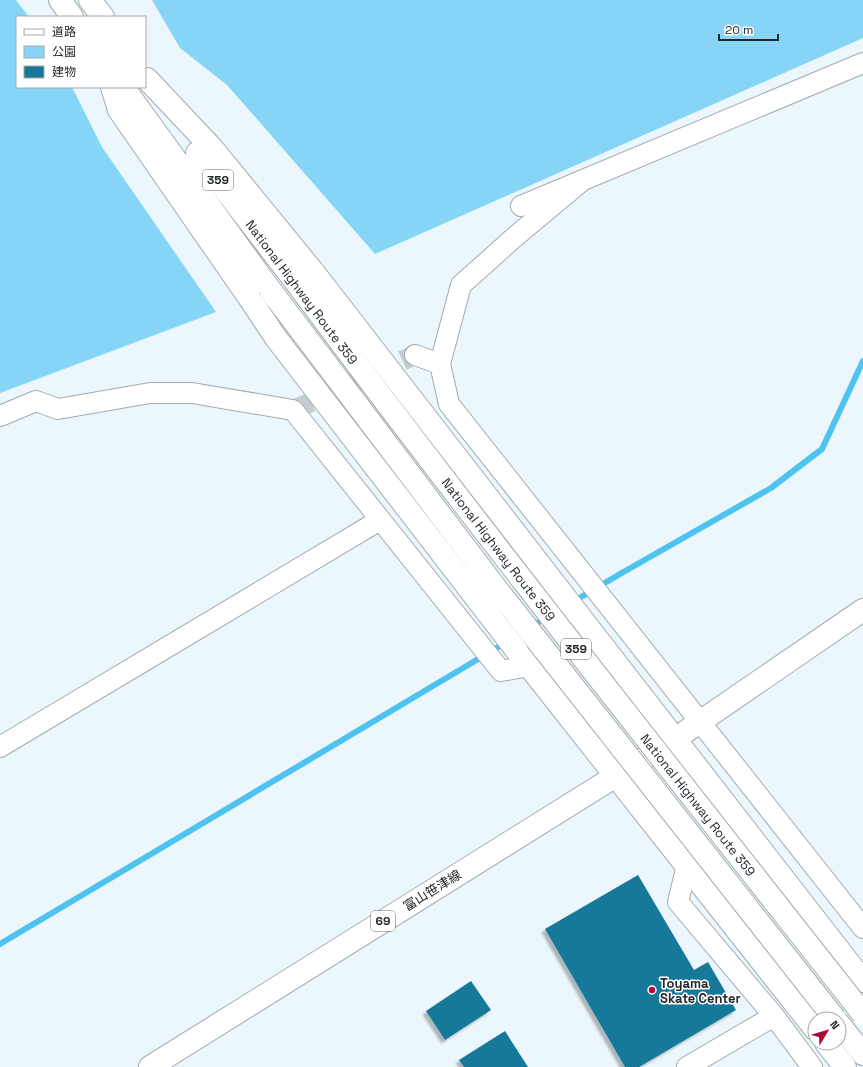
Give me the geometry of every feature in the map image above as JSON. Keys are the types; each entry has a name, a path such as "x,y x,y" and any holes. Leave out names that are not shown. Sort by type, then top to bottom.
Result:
{"main road":[{"path":"60,0 71,16"},
{"path":"90,0 102,16"},
{"path":"146,78 212,148 315,274 863,980"},
{"name":"National Highway Route 359","path":"146,78 189,143 395,416 863,1014"},
{"path":"112,88 119,110 276,338 523,658 807,1019"},
{"name":"National Highway Route 359","path":"123,88 271,291 495,588 829,1011"},
{"name":"富山笹津線","path":"150,1067 615,775 675,739 863,610"},
{"path":"847,1034 863,1054"},
{"path":"832,1051 845,1067"}],"street":[{"path":"521,206 863,63"},
{"path":"583,180 517,235 461,285 440,364 449,404 863,928"},
{"path":"415,355 440,364"},
{"path":"0,416 36,401 58,408 150,392 192,393 293,410 501,671 523,658"},
{"path":"0,747 380,520"},
{"path":"687,865 678,902 774,1016 812,1067"},
{"path":"688,1067 774,1016"}],"green space":[{"path":"0,0 16,0 28,16 16,16 16,88 72,88 102,147 216,312 0,393"},
{"path":"152,0 863,0 863,38 375,254 227,85 180,48"}],"building":[{"name":"Toyama Skate Center","path":"638,875 694,970 708,962 736,1010 639,1067 625,1067 545,929"},
{"path":"471,981 491,1010 445,1040 426,1011"},
{"path":"505,1031 528,1067 464,1067 459,1060"}],"waterway":[{"path":"532,626 771,488 822,449 863,361"},
{"path":"0,944 505,643"}],"tunnel":[{"path":"293,410 415,355"}],"place":[{"name":"Toyama Skate Center","path":"652,990"}]}
